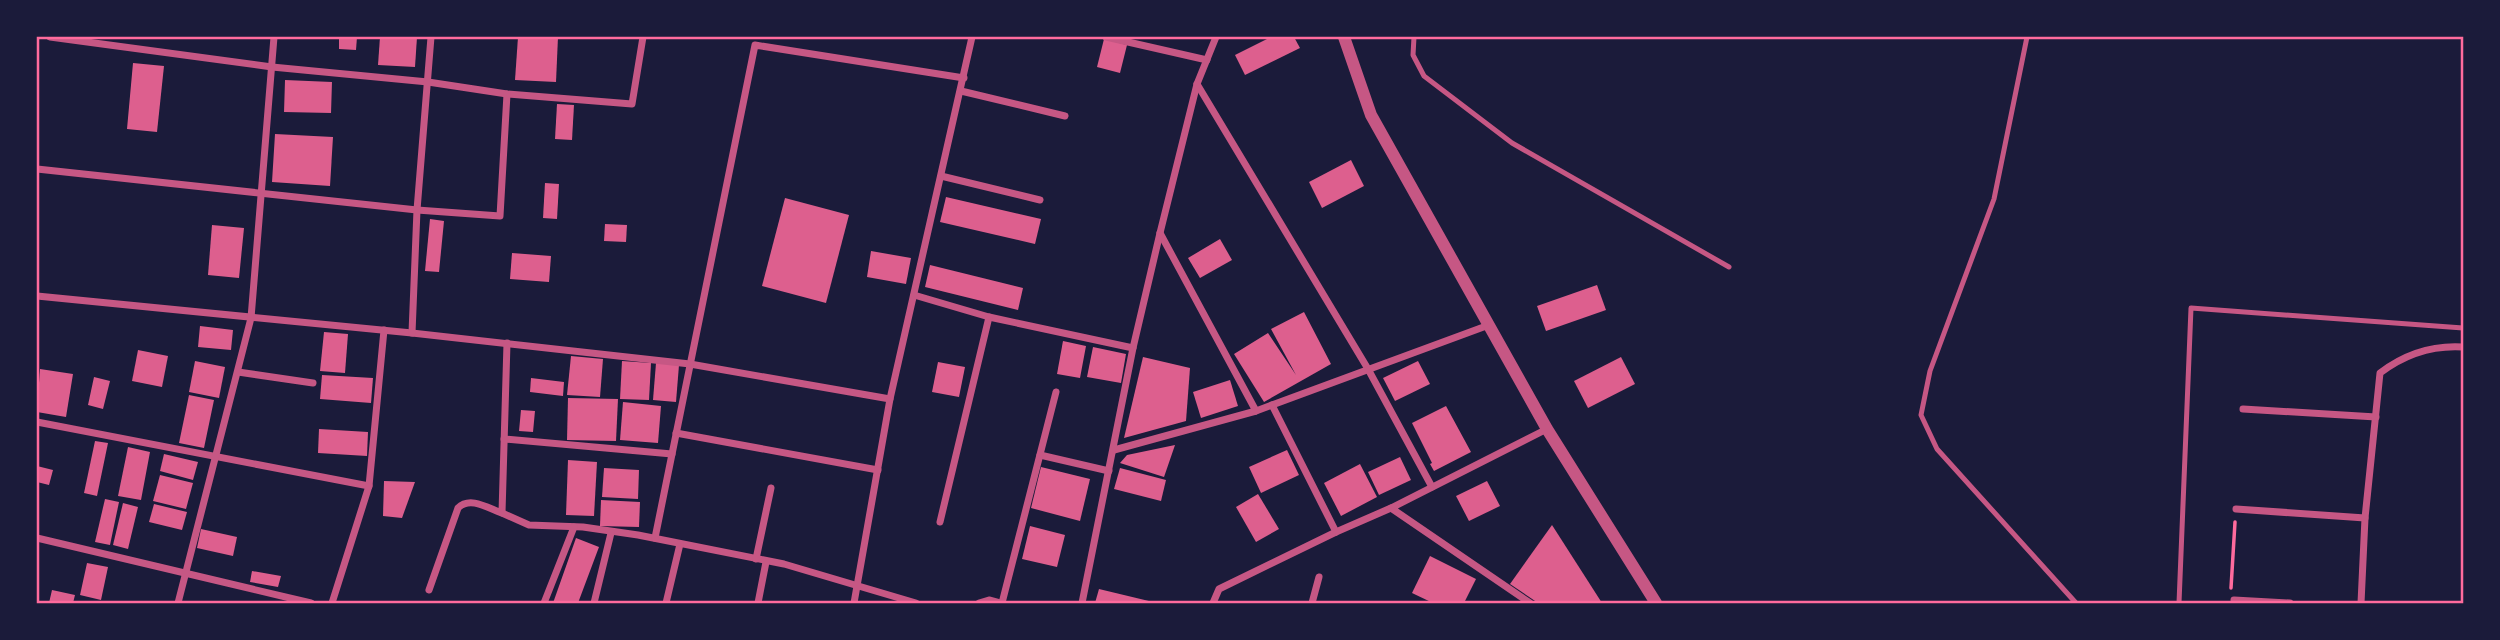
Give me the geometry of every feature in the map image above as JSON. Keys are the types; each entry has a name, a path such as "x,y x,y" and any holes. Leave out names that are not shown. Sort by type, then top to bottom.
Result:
{"street":[{"path":"50,37 272,67 632,104 643,37"},
{"path":"178,603 218,456 251,318 274,37"},
{"path":"412,332 416,210 431,37"},
{"path":"854,603 890,399 972,37"},
{"path":"1106,37 1207,60"},
{"path":"1082,603 1133,348 1160,233 1197,84 1216,37"},
{"path":"1345,37 1371,115 1547,429 1653,602"},
{"path":"655,538 755,41 964,78"},
{"path":"1197,84 1368,369 1432,487"},
{"path":"961,91 1065,116"},
{"path":"37,169 416,210 500,216 508,93"},
{"path":"941,176 1040,200"},
{"path":"1160,233 1256,411"},
{"path":"914,295 989,317 1133,348"},
{"path":"37,296 412,332 690,364 890,399"},
{"path":"940,523 989,317"},
{"path":"1114,450 1256,411 1490,325"},
{"path":"332,603 369,486 384,330"},
{"path":"502,513 507,343"},
{"path":"2361,603 2365,518 2380,373 2397,360 2414,353 2430,348 2463,347"},
{"path":"238,372 313,383"},
{"path":"979,603 989,600 1001,603 1056,393"},
{"path":"1272,405 1336,532"},
{"path":"2244,409 2376,417"},
{"path":"37,422 369,486"},
{"path":"1213,603 1219,589 1336,532 1391,509 1547,429"},
{"path":"676,433 878,470"},
{"path":"504,439 672,454"},
{"path":"1040,455 1109,471"},
{"path":"756,559 771,488"},
{"path":"429,590 458,508 469,502 529,525 574,527 655,538 784,564 916,603"},
{"path":"1391,509 1530,603"},
{"path":"2236,509 2365,518"},
{"path":"544,603 574,527"},
{"path":"594,603 611,533"},
{"path":"37,538 311,603"},
{"path":"666,603 680,544"},
{"path":"758,603 766,562"},
{"path":"1312,603 1319,577"},
{"path":"2234,600 2290,603"}],"lane":[{"path":"1414,37 1413,55 1424,76 1512,143 1730,267"},
{"path":"2027,37 1994,199 1930,371 1920,415 1937,449 2076,603"},
{"path":"2179,603 2191,308 2463,328"}],"path":[{"path":"2234,600 2231,588 2236,509"}],"building":[{"path":"339,37 357,37 356,50 339,49"},
{"path":"380,37 417,37 415,67 378,65"},
{"path":"518,37 558,37 556,82 515,80"},
{"path":"1271,37 1294,37 1300,48 1245,75 1235,55"},
{"path":"1104,39 1127,45 1120,73 1097,67"},
{"path":"133,63 164,66 157,132 127,129"},
{"path":"285,80 332,82 331,113 284,112"},
{"path":"557,104 574,105 572,140 555,139"},
{"path":"275,134 333,137 330,186 272,182"},
{"path":"1351,160 1364,186 1322,208 1309,182"},
{"path":"545,183 559,184 557,219 543,218"},
{"path":"946,197 1041,219 1035,244 940,222"},
{"path":"785,198 849,215 826,303 762,286"},
{"path":"430,219 444,221 439,272 425,271"},
{"path":"605,224 627,225 626,242 604,241"},
{"path":"212,225 244,228 239,278 208,275"},
{"path":"1220,239 1232,260 1200,278 1188,258"},
{"path":"871,251 911,258 906,284 867,277"},
{"path":"512,253 551,256 549,282 510,279"},
{"path":"930,265 1023,288 1018,310 925,287"},
{"path":"1597,285 1606,310 1546,331 1537,306"},
{"path":"1304,312 1331,364 1264,402 1234,354 1268,333 1296,375 1271,329"},
{"path":"200,326 233,330 231,350 198,347"},
{"path":"324,332 348,334 345,373 320,371"},
{"path":"1063,341 1086,346 1080,378 1057,374"},
{"path":"1093,347 1126,354 1121,383 1087,377"},
{"path":"138,350 168,356 162,387 132,381"},
{"path":"571,356 603,359 600,397 567,395"},
{"path":"1143,357 1190,368 1186,421 1124,438"},
{"path":"1621,357 1635,384 1588,408 1574,381"},
{"path":"195,361 225,367 219,398 189,392"},
{"path":"622,361 651,363 649,400 620,399"},
{"path":"1418,361 1430,384 1395,401 1383,378"},
{"path":"938,362 965,367 959,397 932,392"},
{"path":"656,363 679,365 676,402 653,400"},
{"path":"40,369 73,374 66,417 37,412"},
{"path":"322,375 373,378 371,403 320,399"},
{"path":"94,377 110,381 103,409 88,405"},
{"path":"531,378 564,382 563,396 530,392"},
{"path":"1230,380 1238,406 1201,418 1193,392"},
{"path":"189,395 214,400 204,448 179,443"},
{"path":"568,398 618,399 616,441 567,440"},
{"path":"623,402 661,406 658,443 620,440"},
{"path":"1446,406 1471,452 1434,471 1412,423"},
{"path":"521,410 535,411 533,432 519,431"},
{"path":"319,429 368,432 367,456 318,453"},
{"path":"95,441 108,443 97,496 84,493"},
{"path":"1175,445 1164,477 1120,463 1127,455"},
{"path":"128,447 150,452 141,500 118,496"},
{"path":"1287,450 1299,475 1261,493 1249,467"},
{"path":"164,454 198,462 193,480 160,471"},
{"path":"1400,457 1411,480 1379,495 1368,472"},
{"path":"568,460 597,462 594,516 566,515"},
{"path":"1360,464 1377,497 1341,516 1324,483"},
{"path":"37,466 53,470 49,485 37,482"},
{"path":"1041,467 1090,479 1080,521 1031,508"},
{"path":"604,468 639,470 638,499 602,497"},
{"path":"1120,468 1166,480 1161,501 1114,489"},
{"path":"160,475 193,483 186,509 153,501"},
{"path":"384,481 415,482 402,518 383,516"},
{"path":"1487,481 1500,506 1469,521 1456,496"},
{"path":"1258,494 1279,529 1256,542 1236,507"},
{"path":"105,499 119,502 110,545 95,542"},
{"path":"601,500 640,502 639,527 600,526"},
{"path":"123,503 138,507 128,549 113,545"},
{"path":"154,504 187,512 182,530 149,522"},
{"path":"1552,525 1602,603 1538,603 1510,584"},
{"path":"1030,526 1065,535 1057,567 1022,559"},
{"path":"201,529 237,537 233,556 197,548"},
{"path":"576,538 599,547 578,603 553,603"},
{"path":"1430,556 1476,579 1464,603 1433,603 1412,593"},
{"path":"87,563 108,567 101,600 80,595"},
{"path":"252,571 281,576 278,587 250,582"},
{"path":"1099,589 1153,602 1153,603 1095,603"},
{"path":"52,590 75,595 73,603 49,603"}]}
